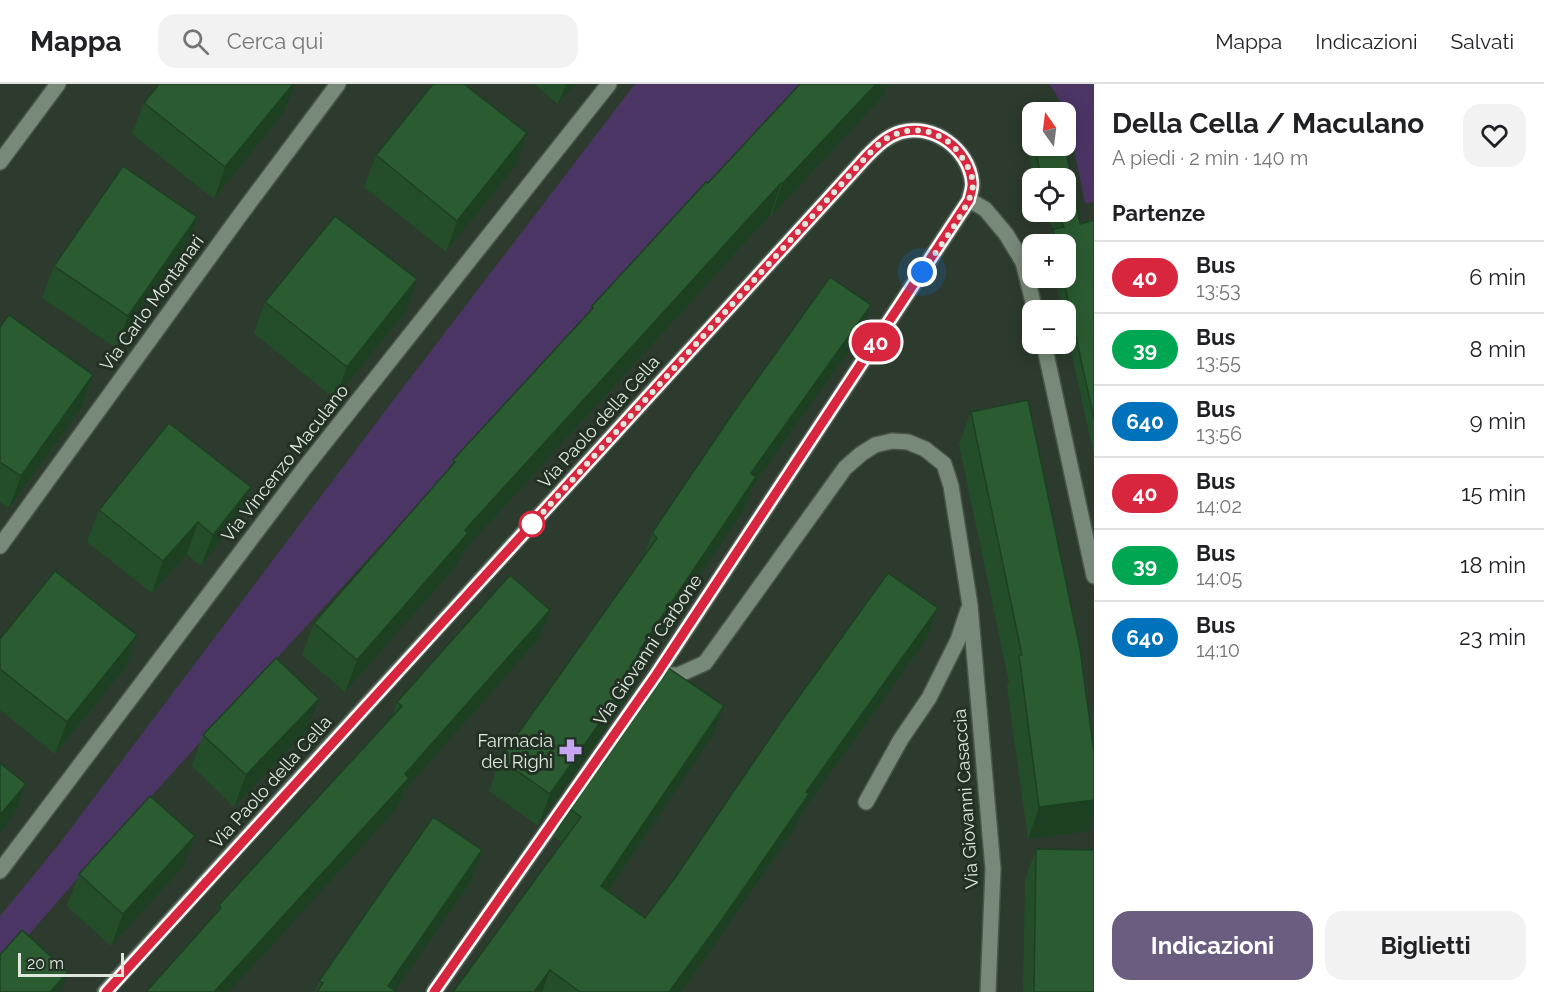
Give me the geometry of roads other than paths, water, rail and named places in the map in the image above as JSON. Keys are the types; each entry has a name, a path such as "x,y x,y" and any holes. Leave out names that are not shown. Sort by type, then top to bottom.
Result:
{"street":[{"path":"0,162 58,84"},
{"name":"Via Carlo Montanari","path":"0,546 338,84"},
{"name":"Via Vincenzo Maculano","path":"0,871 298,477 609,84"},
{"name":"Via Paolo della Cella","path":"105,992 883,141 900,132 919,129 936,134 960,153 969,169 973,184 969,200"},
{"path":"969,200 985,209 1006,234 1023,262 1032,300"},
{"name":"Via Giovanni Carbone","path":"434,992 656,675 969,200"},
{"path":"1046,354 1094,576"},
{"name":"Via Giovanni Casaccia","path":"656,675 678,675 705,663 845,468 861,454 875,446 892,441 908,442 925,449 944,464 955,509 970,605 993,869 988,992"},
{"name":"Via Giovanni Casaccia","path":"867,802 901,739 929,698 958,640 970,605"}],"place":[{"name":"Farmacia del Righi","path":"571,751"}]}
